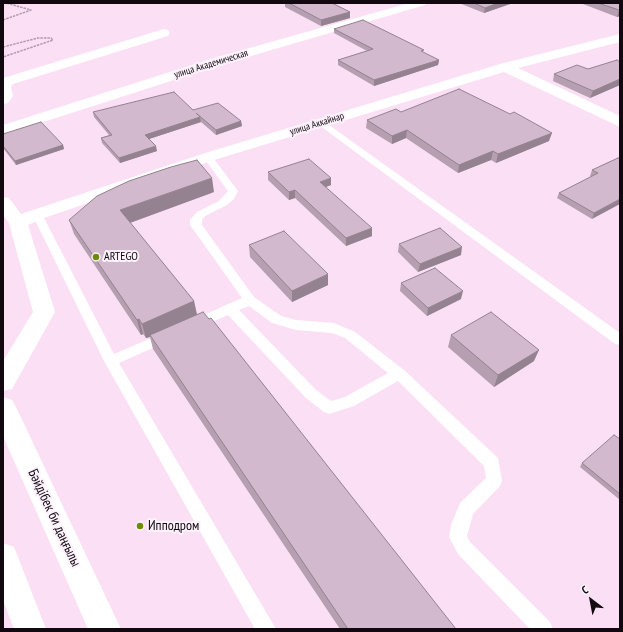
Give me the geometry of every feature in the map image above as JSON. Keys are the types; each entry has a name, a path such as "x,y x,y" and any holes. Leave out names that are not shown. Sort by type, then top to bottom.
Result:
{"street":[{"name":"улица Академическая","path":"3,130 219,61 421,3"},
{"path":"3,100 6,96 4,87 8,81 164,33"},
{"name":"улица Аккайнар","path":"18,223 37,214 208,157 505,68 620,38"},
{"path":"505,68 620,122"},
{"path":"3,202 18,223 44,312 3,382"},
{"name":"Бәйдібек би даңғылы","path":"3,407 105,629"},
{"path":"3,558 30,629"}],"lane":[{"path":"322,123 620,340"},
{"path":"208,157 232,191 230,197 223,203 201,214 196,220 196,225 250,300 277,320 296,325 343,330 399,374 492,463 494,481 466,509 460,525 458,537 464,548 543,629"},
{"path":"37,214 111,361 266,629"},
{"path":"111,361 250,300"},
{"path":"230,309 311,394 329,408 349,402 399,374"}],"path":[{"path":"3,20 31,10 6,3"},
{"path":"3,47 38,38 51,38 53,40 3,57"}],"building":[{"path":"289,3 332,3 350,12 321,20"},
{"path":"474,3 498,3 485,8"},
{"path":"598,3 620,3 620,10 619,10"},
{"path":"363,20 424,50 421,51 439,60 374,80 338,60 373,49 334,29"},
{"path":"617,60 620,62 620,79 593,91 554,74 577,65 588,69"},
{"path":"459,89 510,114 514,112 552,133 498,154 493,151 459,165 407,130 392,136 367,120 396,109 401,112"},
{"path":"174,92 193,110 218,103 241,121 216,130 196,113 200,117 145,135 156,146 119,158 101,138 112,135 93,112"},
{"path":"41,122 63,145 15,161 3,146 3,134"},
{"path":"618,158 620,159 620,199 594,213 559,193 598,173 592,170"},
{"path":"309,159 331,178 320,182 372,228 346,238 295,190 289,192 268,172"},
{"path":"197,160 212,178 120,210 194,301 142,324 139,319 137,320 69,220 97,196 129,181"},
{"path":"440,228 462,247 420,264 399,244"},
{"path":"284,231 328,274 292,291 249,245"},
{"path":"435,268 463,291 428,308 401,283"},
{"path":"203,312 209,319 211,318 456,629 348,629 150,335"},
{"path":"491,312 539,350 498,375 451,335"},
{"path":"614,435 620,439 620,494 582,463"}],"place":[{"name":"ARTEGO","path":"96,257"},
{"name":"Ипподром","path":"140,526"}]}
